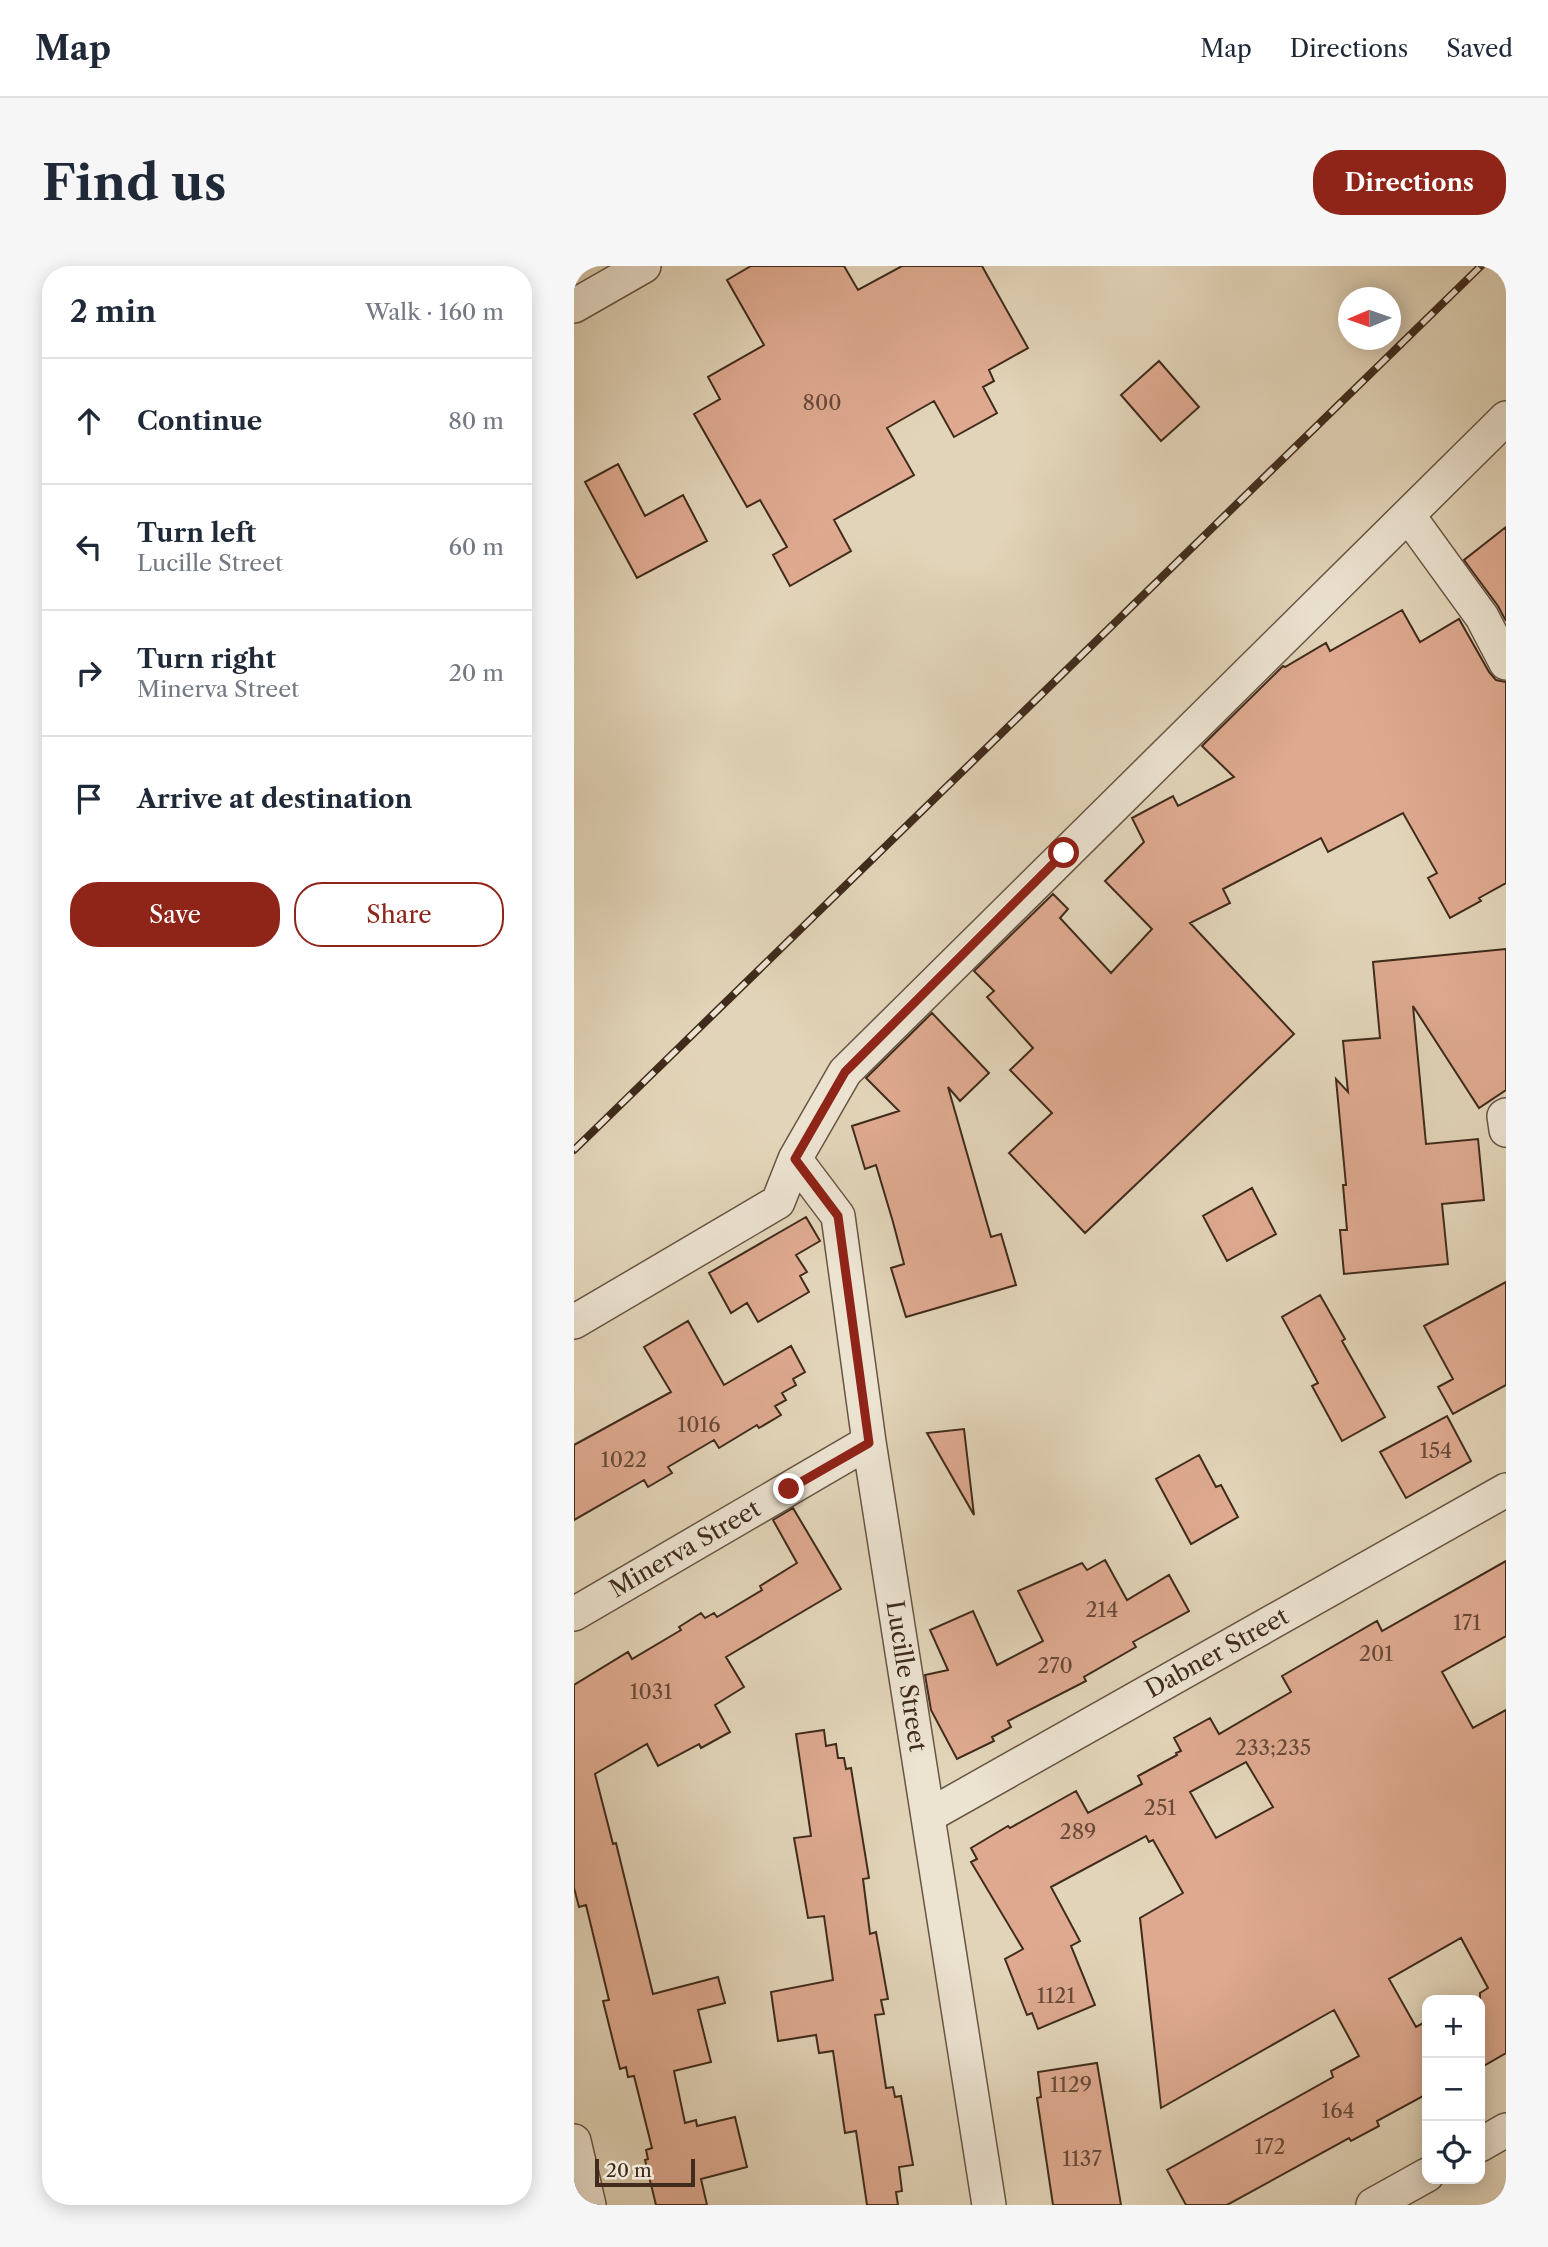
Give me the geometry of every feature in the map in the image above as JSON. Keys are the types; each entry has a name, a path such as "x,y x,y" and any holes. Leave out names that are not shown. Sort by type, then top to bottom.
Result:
{"street":[{"path":"574,306 644,266"},
{"path":"574,1322 778,1202 795,1159 845,1072 1506,418"},
{"path":"1408,515 1482,617 1506,663"},
{"path":"1506,1115 1506,1130"},
{"name":"Lucille Street","path":"795,1159 838,1216 869,1443 989,2205"},
{"name":"Minerva Street","path":"574,1614 869,1443"},
{"name":"Dabner Street","path":"928,1816 1506,1490"},
{"path":"1485,2142 1506,2130"},
{"path":"574,2141 589,2205"},
{"path":"1373,2205 1422,2178"}],"building":[{"path":"751,266 844,266 858,290 902,266 982,266 1028,348 989,370 994,381 983,387 997,413 954,437 934,401 887,428 914,475 834,520 851,551 790,586 773,555 787,547 760,500 747,507 694,414 720,399 708,377 764,345 727,280"},
{"path":"1159,361 1199,407 1161,441 1121,395"},
{"path":"618,464 645,516 683,495 707,541 637,578 585,482"},
{"path":"1506,527 1506,621 1464,560"},
{"path":"1402,610 1420,642 1459,619 1489,672 1496,680 1506,682 1506,883 1450,918 1428,878 1437,873 1403,813 1328,852 1321,838 1223,889 1230,903 1190,923 1294,1034 1085,1233 1009,1153 1052,1113 1010,1070 1033,1048 987,997 994,991 974,971 1053,894 1068,909 1060,918 1111,973 1152,929 1105,881 1144,842 1132,818 1173,796 1178,806 1234,777 1202,746 1211,737 1283,666 1326,643 1330,651"},
{"path":"1506,949 1506,1090 1479,1108 1413,1006 1426,1144 1478,1139 1484,1200 1442,1204 1448,1264 1344,1274 1340,1230 1347,1230 1343,1185 1346,1185 1336,1079 1348,1092 1343,1041 1380,1038 1373,962"},
{"path":"932,1013 989,1073 960,1101 948,1087 991,1237 1001,1234 1016,1285 906,1317 891,1268 904,1264 893,1222 876,1165 865,1169 852,1126 899,1111 866,1078"},
{"path":"1252,1188 1276,1234 1227,1261 1203,1216"},
{"path":"806,1217 820,1241 796,1255 807,1272 800,1276 809,1292 758,1322 747,1303 731,1313 709,1273"},
{"path":"1506,1282 1506,1385 1453,1414 1438,1387 1453,1379 1424,1326"},
{"path":"1320,1295 1345,1339 1342,1341 1385,1417 1342,1441 1312,1386 1318,1383 1282,1317"},
{"path":"688,1321 724,1385 791,1346 805,1372 793,1379 796,1385 782,1393 786,1400 775,1406 781,1415 759,1428 757,1425 719,1448 714,1440 668,1467 672,1473 648,1487 644,1480 574,1520 574,1445 671,1392 644,1347"},
{"path":"1447,1416 1471,1461 1406,1498 1380,1452"},
{"path":"964,1429 974,1515 927,1433"},
{"path":"1199,1455 1216,1487 1221,1485 1238,1517 1191,1544 1156,1479"},
{"path":"793,1508 841,1589 726,1657 744,1687 715,1705 730,1732 701,1748 699,1744 658,1766 647,1744 595,1774 613,1844 616,1843 653,1994 718,1977 725,2003 698,2010 711,2062 674,2071 685,2123 696,2120 697,2126 735,2117 747,2167 701,2179 707,2205 656,2205 645,2160 648,2159 646,2150 652,2148 634,2076 628,2077 626,2067 620,2069 603,2001 609,2000 586,1905 579,1907 574,1888 574,1685 628,1652 632,1659 681,1630 679,1627 701,1613 705,1618 714,1613 717,1617 762,1590 760,1586 797,1563 773,1520"},
{"path":"1105,1560 1127,1600 1169,1575 1189,1611 1133,1642 1136,1647 1084,1677 1086,1681 1008,1721 1011,1727 992,1737 994,1741 957,1759 931,1710 925,1675 948,1670 930,1630 973,1611 997,1665 1043,1641 1018,1591 1082,1563 1087,1570"},
{"path":"1506,1561 1506,1636 1442,1672 1473,1728 1506,1710 1506,2053 1485,2065 1485,1995 1480,1993 1488,1988 1461,1938 1389,1979 1416,2027 1422,2024 1422,2097 1377,2121 1379,2126 1351,2141 1349,2138 1227,2205 1186,2205 1167,2170 1333,2077 1331,2071 1359,2056 1334,2010 1161,2108 1140,1918 1183,1893 1153,1840 1149,1842 1146,1836 1051,1887 1080,1941 1071,1946 1095,2005 1038,2029 1032,2013 1027,2015 1005,1959 1023,1949 971,1862 977,1859 971,1848 1076,1791 1088,1813 1142,1784 1138,1776 1181,1751 1174,1738 1210,1718 1219,1734 1291,1692 1282,1676 1377,1621 1382,1631","holes":["1246,1762 1273,1807 1216,1838 1190,1792"]},
{"path":"824,1730 826,1746 836,1744 838,1758 844,1758 846,1769 851,1768 869,1878 863,1879 870,1934 876,1932 888,1999 881,2000 884,2014 875,2015 886,2088 893,2087 895,2097 901,2096 913,2165 899,2167 902,2191 896,2192 898,2205 867,2205 856,2131 845,2133 833,2051 819,2053 816,2035 778,2041 771,1992 833,1980 824,1916 808,1918 794,1838 811,1836 796,1734"},
{"path":"1097,2063 1121,2205 1053,2205 1037,2098 1041,2097 1038,2072"}],"railway":[{"path":"574,1150 1481,266"}],"route":[{"path":"789,1489 869,1443 838,1216 795,1159 845,1072 1064,853"}]}
